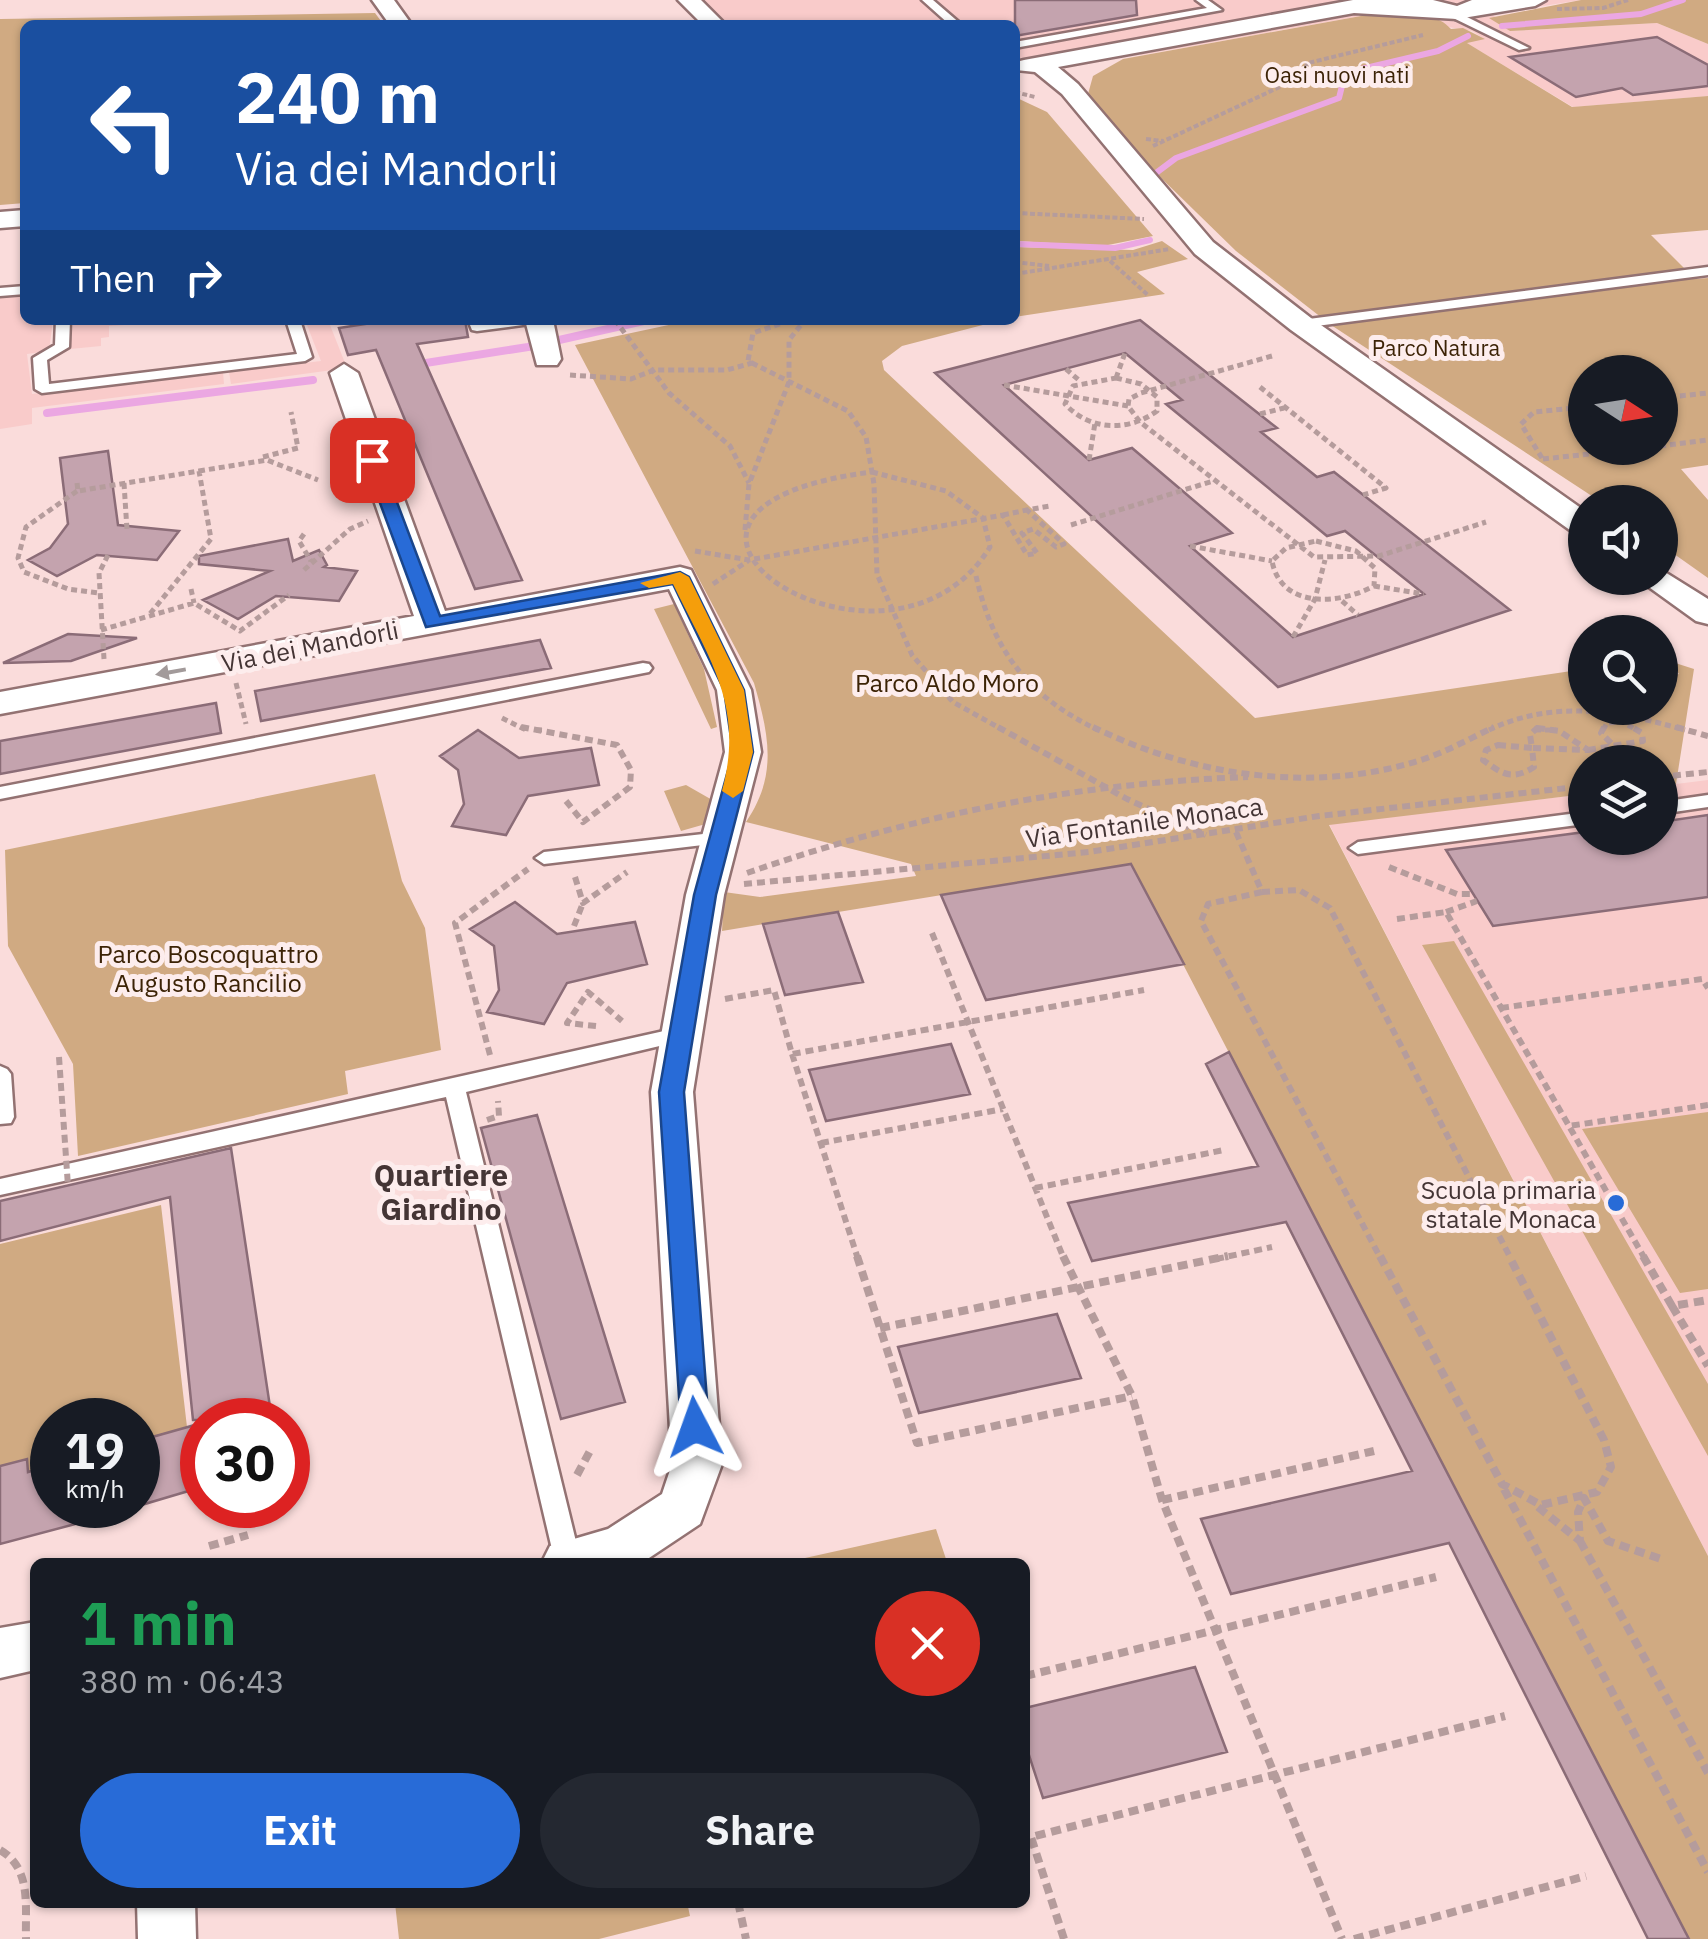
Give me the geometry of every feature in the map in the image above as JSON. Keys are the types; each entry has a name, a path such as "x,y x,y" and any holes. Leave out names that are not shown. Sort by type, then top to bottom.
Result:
{"street":[{"path":"688,0 710,20"},
{"path":"1088,113 1024,84 1040,64 1388,0"},
{"path":"1499,0 1533,0"},
{"path":"1357,8 1433,16 1482,13 1533,0"},
{"path":"1070,89 1097,61 1131,48"},
{"path":"1040,64 1070,89 1204,248 1302,324 1568,514"},
{"path":"541,325 558,367"},
{"path":"344,372 433,623"},
{"path":"584,1558 620,1549 682,1508 697,1464 672,1092 678,1022 743,752 734,690 688,572"},
{"name":"Via dei Mandorli","path":"0,703 688,572"},
{"path":"1678,592 1702,609"},
{"path":"0,1653 30,1647"},
{"path":"166,1908 167,1939"}],"lane":[{"path":"927,0 951,20"},
{"path":"1020,43 1216,10 1201,0"},
{"path":"1482,13 1524,48"},
{"path":"1302,324 1708,272"},
{"path":"63,325 62,347 40,358 42,389 304,357 294,325"},
{"path":"0,793 643,668"},
{"path":"1678,806 1708,802"},
{"path":"1358,848 1568,820"},
{"path":"544,858 720,838"},
{"path":"0,1187 454,1087 678,1022"},
{"path":"0,1074 3,1118"},
{"path":"454,1087 567,1558"}],"path":[{"path":"1410,27 1433,16"},
{"path":"1151,147 1299,78 1308,63 1412,40 1433,16"},
{"path":"1138,136 1162,141"},
{"path":"1020,213 1150,220"},
{"path":"1020,273 1182,248"},
{"path":"1110,260 1149,296"},
{"path":"1020,263 1061,267"},
{"path":"619,325 677,401 732,446 744,463 749,484"},
{"path":"776,325 753,333 748,361 848,410 866,437 878,574 912,655 954,702 1206,835"},
{"path":"802,325 789,340 789,382 749,484 745,534 750,560 768,581 798,598 838,608 894,607 952,592 976,576"},
{"path":"1116,378 1125,353"},
{"path":"1128,406 1129,399 1151,390 1272,356"},
{"path":"558,367 630,379 654,370 727,370 752,364"},
{"path":"1066,369 1082,382"},
{"path":"1116,378 1151,390 1157,397 1156,411 1140,422 1095,423 1070,412 1064,396 1082,382 1116,378"},
{"path":"1004,385 1128,406 1140,422 1214,480 1297,544 1325,560 1340,563 1368,558 1486,522"},
{"path":"1260,387 1386,488 1363,495"},
{"path":"1678,396 1708,393"},
{"path":"1260,414 1285,407"},
{"path":"1568,409 1534,412 1521,424 1544,460 1568,457"},
{"path":"99,593 68,589 24,572 18,558 26,527 77,487 199,471 298,448 291,412"},
{"path":"1089,460 1095,423"},
{"path":"1678,444 1708,440"},
{"path":"255,458 318,480 316,468"},
{"path":"166,468 168,476"},
{"path":"149,615 210,539 199,471"},
{"path":"745,534 754,516 772,499 796,486 872,472 947,489 983,518 992,537 976,576 978,608 992,642 1013,670 1072,716 1112,739 1264,776"},
{"path":"1071,525 1214,480"},
{"path":"124,483 127,530"},
{"path":"688,572 1050,506"},
{"path":"304,570 310,561 369,520 366,509"},
{"path":"1003,515 1027,555 1037,553 1022,533 1033,528 1056,547 1064,544 1026,510"},
{"path":"304,534 298,541 310,561"},
{"path":"1190,546 1272,561 1297,544 1336,544 1368,558 1376,568 1374,586"},
{"path":"106,683 99,573 110,553"},
{"path":"688,572 750,560"},
{"path":"1293,637 1315,599 1325,560"},
{"path":"1272,561 1276,579 1315,599 1341,600 1361,595 1374,586 1424,594"},
{"path":"191,589 194,603"},
{"path":"101,630 194,603 240,631 289,594"},
{"path":"1341,600 1358,615"},
{"path":"230,661 251,745"},
{"path":"470,701 528,731 541,729 618,745 631,770 630,786 583,822 566,801"},
{"path":"708,888 852,834 940,812 1105,785 1365,772 1408,764 1529,716 1584,710 1708,736"},
{"path":"1622,722 1642,733 1642,740 1636,744 1615,747 1601,732 1607,723 1622,722"},
{"path":"1568,749 1532,748 1498,745 1486,750 1483,760 1503,774 1520,776 1534,768 1532,748 1530,735 1537,728 1554,727 1581,745"},
{"path":"1678,775 1708,772"},
{"name":"Via Fontanile Monaca","path":"708,888 1089,852 1319,816 1568,788"},
{"path":"1236,832 1262,892"},
{"path":"481,1028 455,923 544,858 574,871 583,904"},
{"path":"574,926 583,904 636,865"},
{"path":"1407,878 1475,897"},
{"path":"1528,1501 1541,1505 1597,1492 1609,1478 1610,1456 1330,908 1315,893 1301,890 1262,892 1208,904 1201,922 1708,1872"},
{"path":"1397,919 1446,912 1475,897"},
{"path":"1446,912 1708,1366"},
{"path":"932,933 1076,1288 1132,1396 1162,1500 1342,1939"},
{"path":"1501,1008 1702,980 1708,988"},
{"path":"616,1028 678,1022 774,990 917,1443 1132,1396"},
{"path":"792,1054 1144,990"},
{"path":"600,1026 568,1023 588,992 619,1020 678,1022"},
{"path":"59,1056 68,1186"},
{"path":"1568,1126 1708,1105"},
{"path":"821,1143 1003,1109"},
{"path":"1036,1188 1224,1150"},
{"path":"880,1328 1272,1248"},
{"path":"1672,1306 1708,1300"},
{"path":"1162,1500 1374,1451"},
{"path":"1502,1484 1580,1541 1708,1772"},
{"path":"1580,1541 1578,1512 1584,1498"},
{"path":"1584,1498 1608,1541 1662,1559"},
{"path":"209,1546 248,1535"},
{"path":"1030,1675 1436,1577"},
{"path":"1064,1939 1032,1837 1505,1716"},
{"path":"0,1850 15,1856 22,1869 26,1939"},
{"path":"1354,1939 1586,1876"},
{"path":"739,1908 746,1939"}],"shaded area":[{"path":"679,0 1581,0 1492,14 1510,31 1657,23 1708,44 1708,96 1573,107 1465,42 1483,38 1472,31 1372,14 1141,55 1128,44 1020,62 1020,20 699,20"},
{"path":"20,296 20,325 52,325 49,351 27,354 32,394 223,372 224,384 32,408 32,424 0,429 0,298"},
{"path":"72,325 124,325 109,326 109,337 101,338 101,346 70,349"},
{"path":"307,325 330,325 347,368 231,384 229,372 321,361"},
{"name":"Scuola primaria statale Monaca","path":"1708,780 1708,1556 1329,824 1568,796 1568,855 1678,855 1678,784"}],"green space":[{"path":"1581,0 1708,0 1708,44 1657,23 1510,31 1489,18"},
{"path":"375,13 380,20 20,20 20,203 0,205 0,19"},
{"path":"1372,14 1414,14 1434,18 1451,29 1463,28 1485,39 1467,43 1572,107 1708,96 1708,230 1651,235 1695,279 1708,278 1708,465 1681,469 1708,500 1708,578 1678,557 1678,485 1575,485 1331,325 1236,251 1156,173 1088,94 1093,76 1123,59"},
{"path":"1020,99 1047,112 1153,236 1103,246 1020,241"},
{"path":"1162,241 1188,259 1137,272 1165,294 1020,316 1020,247 1133,250"},
{"name":"Parco Aldo Moro","path":"669,325 983,325 902,346 882,361 884,370 1255,718 1568,672 1568,725 1678,725 1678,664 1694,669 1678,771 1678,745 1568,745 1568,796 1329,825 1708,1556 1708,1939 1689,1939 1131,864 722,931 724,892 760,897 916,876 911,864 746,822 763,788 768,754 754,683 575,345"},
{"path":"674,604 704,669 717,727 711,729 654,609"},
{"name":"Parco Boscoquattro Augusto Rancilio","path":"375,774 402,881 425,928 441,1050 345,1071 348,1094 78,1156 73,1064 8,946 5,850"},
{"path":"686,785 714,801 709,823 681,831 664,791"},
{"path":"1454,941 1708,1384 1708,1456 1422,945"},
{"path":"1708,1112 1708,1289 1680,1293 1582,1129"},
{"path":"161,1205 184,1398 180,1398 180,1429 160,1435 160,1398 30,1398 30,1471 0,1466 0,1244"},
{"path":"936,1529 946,1558 805,1558"},
{"path":"396,1908 688,1908 690,1916 599,1939 399,1939"}],"building":[{"path":"1015,0 1136,0 1137,15 1020,35 1020,20 1015,20"},
{"path":"1657,37 1708,65 1708,86 1633,95 1622,88 1576,97 1510,57"},
{"path":"1140,320 1277,428 1261,432 1317,477 1334,472 1510,610 1278,687 935,373","holes":["1125,353 1182,400 1166,404 1327,536 1345,531 1424,594 1293,637 1190,546 1232,533 1132,448 1089,460 1004,385"]},
{"path":"466,325 468,337 417,344 522,580 475,589 376,350 348,355 339,328"},
{"path":"108,451 118,525 179,531 157,560 97,555 57,576 28,560 50,548 68,524 60,458"},
{"path":"288,539 293,561 319,550 327,565 324,567 357,571 339,601 276,596 238,619 203,600 270,571 199,564 199,556"},
{"path":"68,634 137,638 71,661 3,663"},
{"path":"540,640 551,668 261,721 255,691"},
{"path":"216,703 221,733 0,774 0,741"},
{"path":"478,730 519,758 591,748 599,785 528,796 506,835 452,826 464,804 458,770 440,756"},
{"path":"1708,815 1708,897 1493,926 1446,850 1568,834 1568,855 1678,855 1678,819"},
{"path":"1131,864 1184,964 986,1000 941,895"},
{"path":"515,902 557,934 635,922 647,964 567,983 544,1024 487,1012 499,990 494,946 470,929"},
{"path":"838,912 863,982 785,995 763,924"},
{"path":"951,1044 970,1094 826,1121 809,1070"},
{"path":"1229,1052 1689,1939 1648,1939 1449,1543 1231,1594 1201,1519 1412,1471 1286,1222 1092,1261 1068,1203 1258,1166 1206,1064"},
{"path":"537,1115 625,1402 561,1419 481,1128"},
{"path":"231,1148 269,1398 191,1398 170,1197 0,1241 0,1201"},
{"path":"1057,1314 1081,1378 919,1413 898,1347"},
{"path":"180,1429 180,1494 160,1499 160,1435"},
{"path":"27,1459 30,1528 60,1528 0,1544 0,1466"},
{"path":"1195,1667 1227,1752 1043,1798 1030,1758 1030,1707"}],"waterway":[{"path":"1502,26 1641,14 1683,0"},
{"path":"1156,173 1176,158 1339,98 1344,78 1353,71 1438,51 1468,36"},
{"path":"1020,244 1115,248 1150,240"},
{"path":"413,365 528,347 626,325"},
{"path":"47,413 313,380"}],"slow traffic":[{"path":"649,583 680,577 734,690 743,752 733,791"}],"place":[{"name":"Scuola primaria statale Monaca","path":"1616,1203"}],"district":[{"name":"Quartiere Giardino","path":"441,1191"}],"route":[{"path":"372,460 433,623 680,577 734,690 743,752 705,895 672,1092 695,1427"}],"park label":[{"name":"Oasi nuovi nati","path":"1337,74"},
{"name":"Parco Natura","path":"1436,347"}]}
